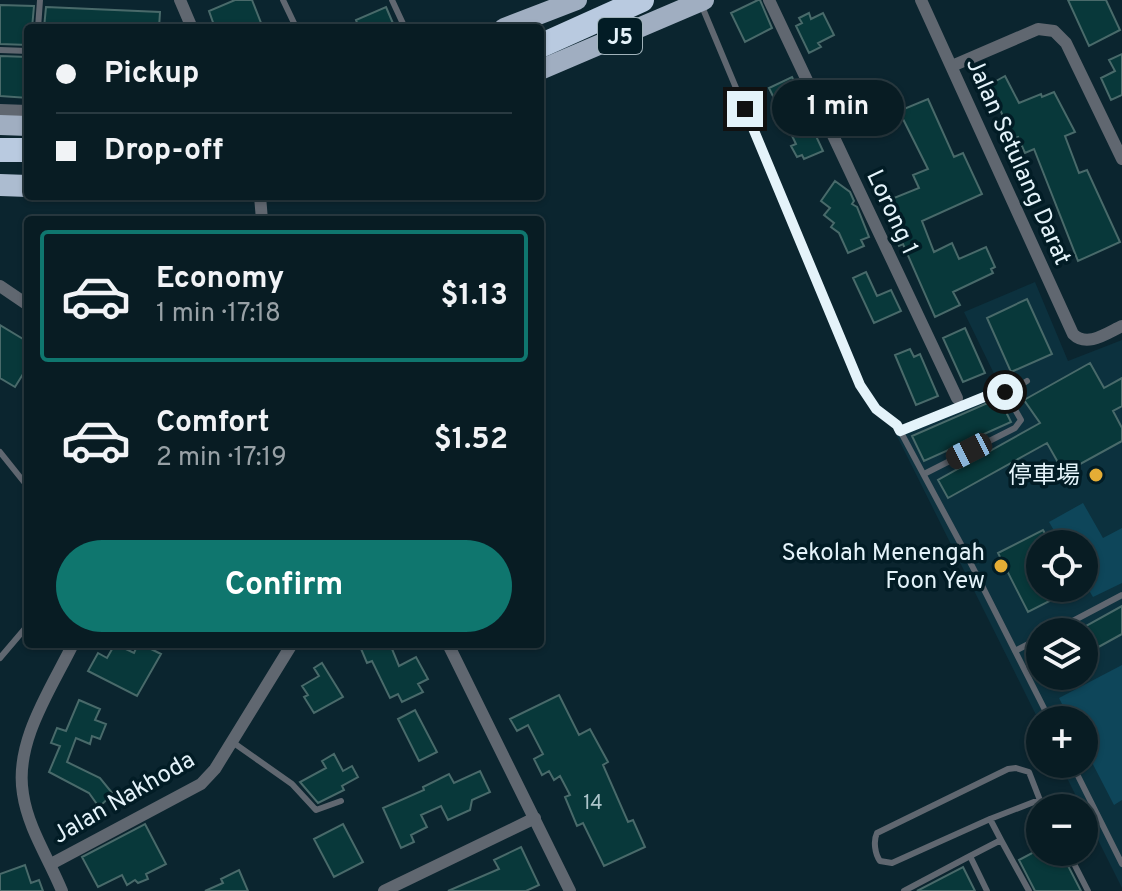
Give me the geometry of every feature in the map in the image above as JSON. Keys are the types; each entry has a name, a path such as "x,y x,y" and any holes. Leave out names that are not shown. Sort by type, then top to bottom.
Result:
{"highway":[{"path":"544,29 607,0"},
{"path":"544,44 642,0"},
{"path":"0,150 24,150"},
{"path":"0,185 24,186"}],"main road":[{"name":"J5","path":"514,24 577,0"},
{"name":"J5","path":"544,68 703,5"},
{"path":"0,125 24,126"}],"street":[{"path":"180,0 190,24"},
{"name":"Lorong 1","path":"769,0 957,398"},
{"name":"Jalan Setulang Darat","path":"921,0 1073,334 1077,339 1094,339 1122,326"},
{"path":"952,66 1038,29 1054,31 1066,43 1122,159"},
{"path":"0,110 24,111"},
{"path":"0,286 24,302"},
{"path":"62,891 33,830 23,793 24,752 32,728 71,648"},
{"name":"Jalan Nakhoda","path":"51,864 201,784 215,769 289,648"},
{"path":"450,648 570,891"},
{"path":"384,891 535,818"}],"lane":[{"path":"38,24 40,0"},
{"path":"283,0 294,23"},
{"path":"392,0 403,24"},
{"path":"703,5 860,385 876,409 897,425 1043,706"},
{"path":"0,50 24,51"},
{"path":"1006,394 1027,381"},
{"path":"900,431 999,391 1006,394 1021,420 1015,428 924,474"},
{"path":"0,452 24,482"},
{"path":"1078,618 1122,595"},
{"path":"0,658 24,630"},
{"path":"1015,651 1026,645"},
{"path":"231,741 292,784 316,810 341,801"},
{"path":"1026,805 892,863 880,861 877,857 877,833 1008,769 1029,772 1037,794"},
{"path":"1079,778 1122,864"},
{"path":"990,819 1029,891"},
{"path":"904,891 1001,840"},
{"path":"970,856 987,891"},
{"path":"1075,866 1088,891"}],"shaded area":[{"name":"Sekolah Menengah Foon Yew","path":"1035,282 1068,361 1122,340 1122,888 1098,840 1098,794 1075,794 1067,778 1098,778 1098,706 1032,706 894,430 1000,386 964,312"},
{"path":"1083,503 1103,538 1122,528 1122,583 1098,595 1098,530 1054,530 1049,522"},
{"path":"1122,665 1122,800 1114,805 1098,774 1098,706 1063,706 1059,698 1074,690 1098,690 1098,678"}],"building":[{"path":"235,0 252,0 261,24 214,24 209,11"},
{"path":"758,0 772,28 745,42 731,13"},
{"path":"1068,0 1106,0 1120,30 1089,46"},
{"path":"0,5 34,6 32,24 24,24 24,45 0,44"},
{"path":"46,7 160,12 159,24 44,24"},
{"path":"386,7 393,24 358,24 356,20"},
{"path":"809,13 811,19 823,13 834,35 818,43 821,47 809,53 796,26 802,23 799,18"},
{"path":"1122,54 1122,95 1111,100 1101,78 1115,71 1109,60"},
{"path":"0,56 24,57 24,98 0,96"},
{"path":"1005,76 1019,103 1054,92 1075,132 1065,136 1079,173 1087,170 1120,242 1078,261 1034,149 1025,153 1018,137 1013,139 999,107 988,112 980,96 990,91 987,86"},
{"path":"792,77 812,118 808,119 823,151 804,159 802,155 797,157 791,146 796,144 769,88"},
{"path":"928,99 954,157 963,153 982,194 922,221 934,252 952,243 959,259 986,247 995,267 991,269 993,273 953,292 960,305 935,317 903,244 899,246 894,234 902,230 889,200 919,188 913,175 928,169 899,111"},
{"path":"835,181 850,192 854,201 852,204 857,207 869,237 861,240 864,246 848,253 839,233 831,227 834,223 824,215 830,208 821,201"},
{"path":"866,272 877,296 891,290 901,311 874,323 853,278"},
{"path":"1027,299 1052,354 1011,372 987,318"},
{"path":"0,325 24,340 24,372 15,387 0,378"},
{"path":"965,328 985,373 963,382 943,338"},
{"path":"910,349 914,357 920,354 938,396 916,405 895,355"},
{"path":"1090,363 1104,388 1122,378 1122,406 1113,411 1122,428 1122,441 1064,473 1047,443 948,498 938,480 1040,423 1024,400"},
{"path":"999,398 1011,422 924,461 912,436"},
{"path":"1026,539 1026,602 1048,602 1028,612 998,553"},
{"path":"1122,606 1122,634 1098,647 1098,619"},
{"path":"113,648 123,648 134,653 136,648 149,648 161,654 137,696 88,671 98,653 107,658"},
{"path":"361,648 392,648 399,666 416,657 428,679 418,684 423,692 402,702 398,694 390,698 372,661 367,663"},
{"path":"322,663 343,697 314,713 304,697 308,695 302,686 319,676 314,668"},
{"path":"559,695 579,735 590,729 608,762 603,765 628,822 633,820 645,847 604,866 583,823 577,826 565,797 570,795 560,776 554,780 549,771 542,775 534,759 543,754 528,725 517,731 510,719"},
{"path":"79,700 100,709 95,720 106,724 100,739 92,736 90,744 76,738 67,762 100,778 113,794 99,807 89,793 49,772 60,746 51,743 57,728 66,731"},
{"path":"415,710 437,752 419,761 398,719"},
{"path":"334,754 343,771 352,766 358,777 342,786 344,790 318,803 300,782 326,768 322,761"},
{"path":"480,771 490,792 472,800 470,810 448,820 441,806 421,815 427,827 411,835 414,842 401,848 383,808 424,790 423,787 449,774 454,783"},
{"path":"145,824 166,864 146,874 148,879 138,883 135,880 127,885 122,875 98,887 82,857"},
{"path":"343,824 363,862 334,877 314,839"},
{"path":"521,847 539,885 526,891 448,891 499,869 494,860"},
{"path":"1026,856 1026,866 1068,866 1081,891 1035,891 1019,860"},
{"path":"25,865 31,883 39,880 43,891 0,891 0,874"},
{"path":"963,867 975,891 917,891"},
{"path":"239,870 248,891 205,891 223,883 221,879"}],"place":[{"name":"停車場","path":"1096,475"},
{"name":"Sekolah Menengah Foon Yew","path":"1001,566"}],"route":[{"path":"745,109 860,385 876,409 900,431 999,391 1005,392"}]}
